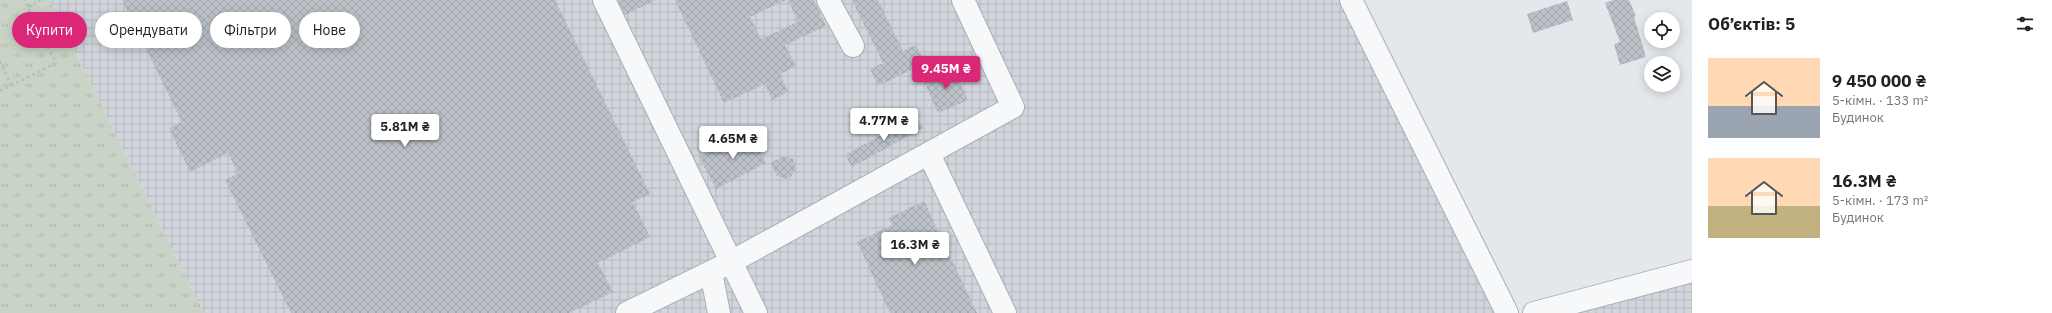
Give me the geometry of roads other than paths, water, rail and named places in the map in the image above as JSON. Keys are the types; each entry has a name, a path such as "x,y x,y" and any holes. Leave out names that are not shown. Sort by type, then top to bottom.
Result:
{"lane":[{"path":"604,0 756,313"},
{"path":"828,0 853,46"},
{"path":"627,313 731,262 1013,107 963,0"},
{"path":"1351,0 1507,313"},
{"path":"929,154 1005,313"},
{"path":"1534,313 1692,271"},
{"path":"711,272 719,313"}]}
